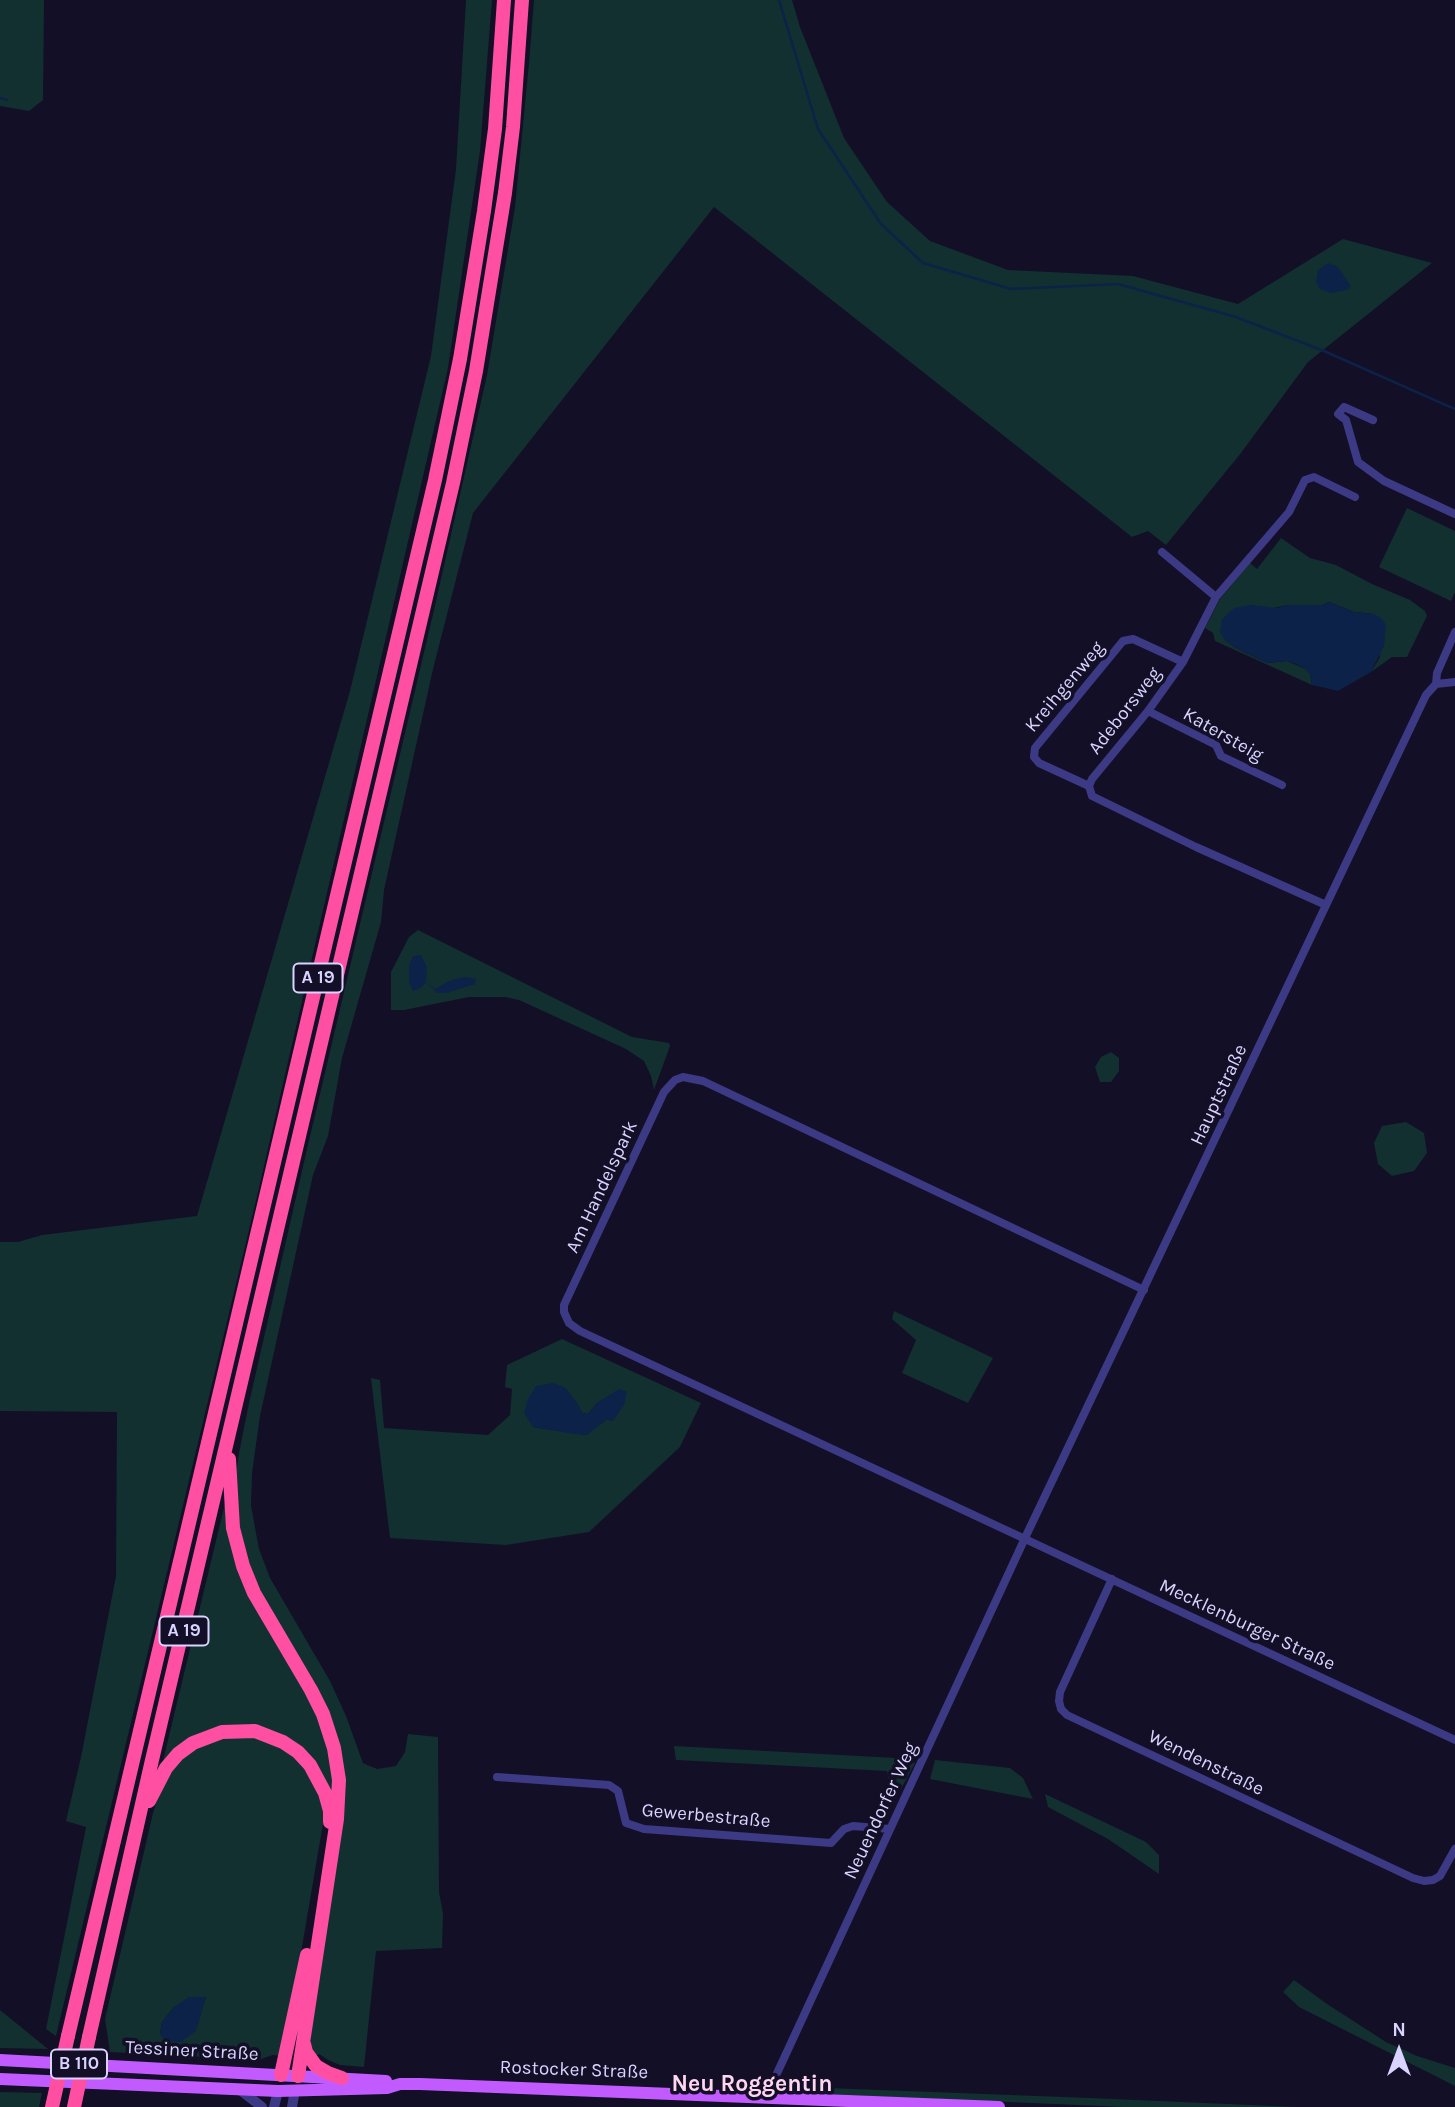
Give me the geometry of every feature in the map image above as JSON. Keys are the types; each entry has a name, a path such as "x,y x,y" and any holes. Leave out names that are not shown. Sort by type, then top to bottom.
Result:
{"highway":[{"name":"A 19","path":"52,2107 435,480 462,345 484,211 495,129 504,0"},
{"name":"A 19","path":"74,2107 453,484 476,371 505,193 523,0"},
{"path":"228,1444 233,1528 243,1566 254,1593 323,1714 334,1748 339,1780 337,1819 297,2083"},
{"path":"140,1818 166,1768 178,1755 193,1743 222,1732 255,1731 276,1738 298,1752 318,1776 330,1811 330,1822 303,1976 281,2075"},
{"path":"303,2040 306,2052 316,2066 342,2078"}],"main road":[{"name":"Tessiner Straße","path":"0,2060 281,2075 297,2083"},
{"path":"278,2091 281,2075"},
{"name":"Rostocker Straße","path":"278,2091 297,2083 342,2078 400,2084 709,2101 766,2097 999,2107"},
{"name":"Tessiner Straße","path":"0,2079 278,2091"},
{"name":"Rostocker Straße","path":"297,2083 387,2088 400,2084"}],"street":[{"path":"1373,420 1344,407 1338,414 1346,420 1358,462 1384,481 1455,514"},
{"name":"Adeborsweg","path":"1089,786 1183,662 1216,597 1289,512 1305,480 1314,477 1355,497"},
{"path":"1162,552 1216,597"},
{"name":"Hauptstraße","path":"1025,1538 1426,695 1436,684 1437,673 1455,632"},
{"name":"Kreihgenweg","path":"1089,786 1039,763 1034,757 1035,748 1124,641 1133,639 1183,662"},
{"path":"1436,684 1455,682"},
{"name":"Katersteig","path":"1148,711 1216,745 1221,756 1282,785"},
{"path":"1089,786 1092,796 1196,847 1326,905"},
{"name":"Am Handelspark","path":"1025,1538 593,1336 569,1322 564,1306 664,1092 682,1077 703,1081 1144,1290"},
{"name":"Mecklenburger Straße","path":"1025,1538 1455,1740"},
{"name":"Neuendorfer Weg","path":"766,2097 1025,1538"},
{"name":"Wendenstraße","path":"1112,1579 1060,1692 1061,1709 1067,1714 1413,1878 1424,1881 1440,1876 1455,1849"},
{"name":"Gewerbestraße","path":"497,1777 609,1785 618,1791 626,1824 644,1829 831,1843 844,1829 853,1826 890,1829"},
{"path":"292,2107 297,2083"},
{"name":"Tessiner Straße","path":"239,2089 262,2107"},
{"path":"274,2107 278,2091"}],"green space":[{"path":"0,0 44,0 43,100 29,111 0,106"},
{"path":"466,0 492,0 480,151 448,368 258,1192 56,2036 46,2029 86,1827 66,1821 116,1576 117,1412 0,1411 0,1242 18,1242 42,1235 197,1216 350,691 431,356 456,169"},
{"path":"534,0 792,0 844,138 887,202 930,241 1008,270 1133,276 1238,304 1343,239 1432,263 1308,362 1241,453 1166,545 1148,531 1132,537 714,207 473,513 433,669 384,890 381,922 342,1058 328,1136 313,1175 260,1416 252,1473 251,1506 259,1549 270,1578 330,1681 363,1763 377,1769 396,1766 405,1752 408,1734 438,1737 442,1948 376,1951 364,2067 340,2065 319,2054 316,2056 310,2045 342,1767 266,1606 238,1535 235,1480 249,1403 487,375 515,207"},
{"path":"1407,508 1455,531 1455,592 1451,601 1379,567"},
{"path":"1281,538 1310,558 1336,565 1410,600 1425,611 1427,616 1407,657 1392,657 1371,672 1380,657 1374,614 1354,612 1329,602 1322,605 1288,605 1269,609 1251,605 1224,639 1234,647 1267,663 1287,661 1306,669 1312,685 1215,641 1213,633 1205,628 1220,599 1250,563 1257,569"},
{"path":"418,930 632,1037 669,1043 654,1090 644,1061 626,1049 519,1000 505,997 469,997 404,1010 391,1010 391,972 409,937"},
{"path":"1111,1052 1119,1058 1119,1071 1111,1082 1100,1082 1095,1067 1101,1057"},
{"path":"1406,1122 1424,1133 1427,1153 1414,1171 1392,1176 1378,1164 1374,1143 1382,1126"},
{"path":"894,1311 993,1358 968,1403 902,1373 916,1340 892,1319"},
{"path":"562,1339 701,1403 680,1447 589,1532 506,1545 390,1538 371,1378 380,1380 384,1428 488,1435 510,1415 512,1389 505,1387 507,1365","holes":["577,1403 582,1413 588,1414 597,1403 613,1420 606,1420 586,1435 533,1427"]},
{"path":"227,1495 228,1524 310,1697 327,1740 335,1802 313,1760 238,1725 162,1765"},
{"path":"248,1735 292,1752 313,1776 325,1812 281,2056 273,2055 261,2059 110,2052 105,2019 153,1813 172,1767 191,1749 209,1740","holes":["206,1997 199,2018 160,2034 162,2022 174,2007"]},
{"path":"674,1746 896,1758 915,1763 901,1789 890,1788 887,1771 676,1760"},
{"path":"935,1760 1010,1768 1023,1778 1033,1799 930,1779"},
{"path":"1045,1794 1146,1842 1159,1855 1159,1874 1108,1839 1048,1807"},
{"path":"1294,1980 1386,2042 1417,2056 1455,2068 1455,2086 1299,2007 1283,1992"},
{"path":"0,2010 48,2049 0,2048"},
{"path":"774,2086 1297,2107 1123,2107 778,2092"},
{"path":"0,2092 42,2093 39,2107 0,2107"}],"water":[{"path":"1328,263 1338,267 1351,286 1347,290 1331,293 1320,289 1316,282 1318,270"},
{"path":"1329,602 1354,612 1374,614 1386,625 1384,646 1371,672 1338,691 1312,685 1310,674 1296,664 1287,661 1267,663 1234,647 1220,632 1222,619 1234,608 1251,605 1277,608 1288,605 1322,605"},
{"path":"421,955 427,967 426,982 413,991 409,982 409,965 413,956"},
{"path":"465,977 476,979 475,984 446,993 437,993 426,982 435,989 451,980"},
{"path":"553,1383 566,1388 582,1413 588,1414 597,1403 619,1389 627,1392 624,1405 613,1421 606,1420 587,1435 533,1427 524,1413 528,1399 536,1386"},
{"path":"189,1997 206,1997 196,2031 181,2042 165,2041 160,2034 162,2022 174,2007"}],"waterway":[{"path":"779,0 818,129 881,224 923,263 1011,289 1118,284 1236,317 1324,351 1455,409"},
{"path":"0,98 7,100"}],"district":[{"name":"Neu Roggentin","path":"752,2084"}]}
